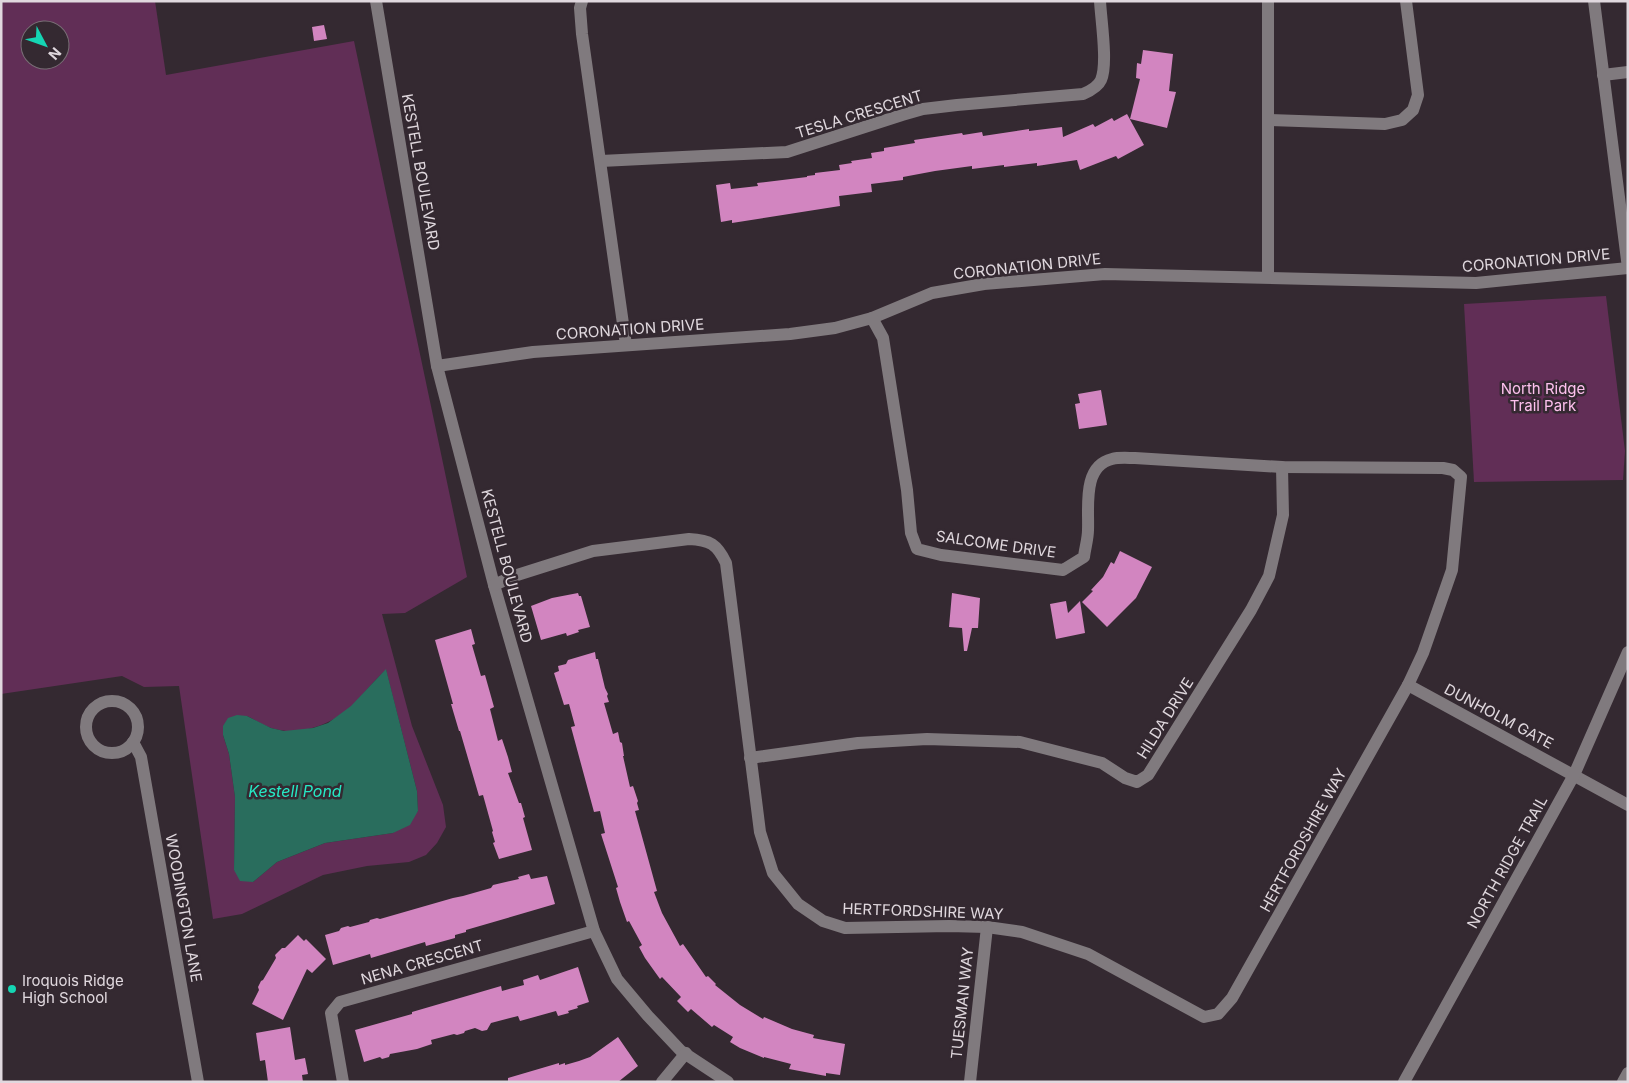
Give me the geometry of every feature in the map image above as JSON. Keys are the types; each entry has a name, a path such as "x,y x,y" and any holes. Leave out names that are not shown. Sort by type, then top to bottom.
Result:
{"street":[{"name":"KESTELL BOULEVARD","path":"376,1 437,366 494,584 594,931 618,979 648,1016 686,1054 728,1082"},
{"path":"582,1 580,8 582,34 626,346"},
{"name":"TESLA CRESCENT","path":"601,161 787,152 902,114 957,104 1083,94 1092,90 1101,82 1104,69 1100,1"},
{"path":"1268,1 1268,277"},
{"path":"1268,120 1385,124 1402,120 1413,110 1418,95 1406,1"},
{"path":"1594,1 1628,268"},
{"path":"1603,75 1628,72"},
{"name":"CORONATION DRIVE","path":"437,366 533,352 790,334 835,328 872,318 932,293 984,284 1105,274 1476,284 1628,268"},
{"name":"SALCOME DRIVE","path":"872,318 883,338 907,490 910,533 917,549 941,555 1063,570 1084,557 1088,533 1089,492 1092,478 1099,465 1111,459 1135,458 1282,468 1443,468 1453,470 1461,477"},
{"name":"HILDA DRIVE","path":"750,758 858,743 927,739 1020,742 1102,762 1125,778 1137,782 1148,775 1246,618 1268,576 1283,515 1282,468"},
{"name":"HERTFORDSHIRE WAY","path":"494,584 593,551 689,539 705,540 721,551 726,563 760,832 773,873 798,904 823,922 845,928 986,927 1031,935 1088,954 1201,1016 1207,1017 1218,1014 1232,998 1408,685 1423,653 1452,570 1461,477"},
{"name":"NORTH RIDGE TRAIL","path":"1404,1082 1574,775 1628,652"},
{"name":"DUNHOLM GATE","path":"1408,685 1628,805"},
{"name":"WOODINGTON LANE","path":"134,742 127,749 118,752 100,751 93,746 85,730 86,720 90,712 96,705 104,701 122,702 130,707 138,723 134,742 141,757 198,1082"},
{"name":"TUESMAN WAY","path":"970,1082 986,927"},
{"name":"NENA CRESCENT","path":"343,1082 331,1013 340,1002 594,931"},
{"path":"662,1082 686,1054"},
{"path":"1623,1082 1628,1073"}],"green space":[{"path":"1,1 155,1 166,75 354,41 467,577 405,613 382,614 412,726 443,805 446,827 437,843 426,855 409,862 367,866 323,875 242,914 213,919 179,686 144,687 122,676 1,694","holes":["386,670 417,791 418,811 393,833 325,843 277,862 253,882 234,870 235,797 229,754 223,735 247,716 268,727 282,730 292,731 314,728 334,719 351,707"]},
{"name":"North Ridge Trail Park","path":"1606,296 1625,451 1623,480 1474,482 1464,304"}],"water":[{"name":"Kestell Pond","path":"386,669 417,791 418,811 410,825 393,833 325,843 277,862 253,882 240,881 234,870 235,797 229,754 223,735 223,726 228,718 237,715 247,716 271,728 284,731 313,728 328,723 351,706"}],"building":[{"path":"324,25 327,39 314,41 312,27"},
{"path":"1143,50 1173,54 1169,91 1176,92 1167,128 1130,119 1140,79 1136,78 1137,63 1141,64"},
{"path":"1127,114 1144,145 1118,159 1116,156 1080,170 1077,160 1037,166 1037,163 972,169 972,166 935,171 903,177 903,180 871,184 872,192 839,196 840,206 732,223 732,220 721,222 716,185 730,183 731,189 758,186 757,183 807,177 815,175 815,173 840,170 839,165 852,163 851,161 872,158 871,153 884,151 884,148 915,143 914,140 962,133 963,135 982,132 983,136 1029,129 1029,131 1062,127 1063,137 1093,124 1095,127 1112,118 1114,121"},
{"path":"1101,390 1107,425 1079,429 1075,404 1080,403 1078,394"},
{"path":"1120,551 1152,567 1136,598 1107,627 1082,602 1093,591 1091,590 1103,577 1111,562 1114,564"},
{"path":"578,593 581,596 590,627 578,630 579,632 567,636 566,633 541,640 531,606 552,598"},
{"path":"952,593 980,598 978,628 972,628 967,651 964,651 962,628 949,627"},
{"path":"1066,601 1068,613 1080,601 1085,633 1056,639 1050,604"},
{"path":"471,629 475,644 472,645 481,676 485,675 494,707 490,709 498,741 502,739 508,757 512,772 508,773 519,803 521,803 532,850 499,859 493,843 495,842 493,831 483,795 479,796 451,704 453,704 435,640"},
{"path":"595,652 608,694 609,702 604,703 613,734 618,732 620,742 622,743 630,787 633,786 638,801 639,810 635,811 657,891 654,892 662,913 680,946 683,944 706,977 708,976 715,985 740,1005 763,1019 764,1017 792,1029 814,1035 813,1038 845,1044 840,1075 826,1073 826,1076 789,1069 791,1064 764,1058 730,1042 733,1037 714,1025 712,1027 691,1009 688,1012 677,1001 681,997 662,977 660,979 645,958 639,947 642,945 629,921 627,922 620,902 616,888 618,887 601,834 605,833 600,811 594,812 571,727 575,726 569,704 564,705 554,673 559,671 558,666 566,664 568,660"},
{"path":"529,874 531,879 547,876 555,904 466,930 466,932 455,935 455,938 426,946 425,942 371,958 370,954 333,965 325,935 348,926 369,922 377,918 380,919 491,888 493,885 519,879 518,877"},
{"path":"298,935 304,941 306,939 326,959 312,973 307,969 283,1020 252,1004 261,981 276,958 275,955"},
{"path":"578,967 589,1002 577,1006 578,1008 568,1011 569,1013 558,1016 556,1011 520,1021 518,1016 491,1023 487,1030 482,1031 475,1028 457,1035 454,1034 431,1040 432,1044 417,1049 390,1054 389,1057 382,1059 380,1057 364,1062 355,1030 501,986 502,991 524,985 523,980 538,975 540,980"},
{"path":"290,1027 295,1060 305,1058 308,1074 302,1075 303,1082 268,1082 265,1060 260,1061 256,1033"},
{"path":"618,1037 638,1066 618,1082 508,1082 508,1078 559,1063 559,1065 565,1063 565,1065 590,1057"}],"place":[{"name":"Iroquois Ridge High School","path":"12,989"}]}
